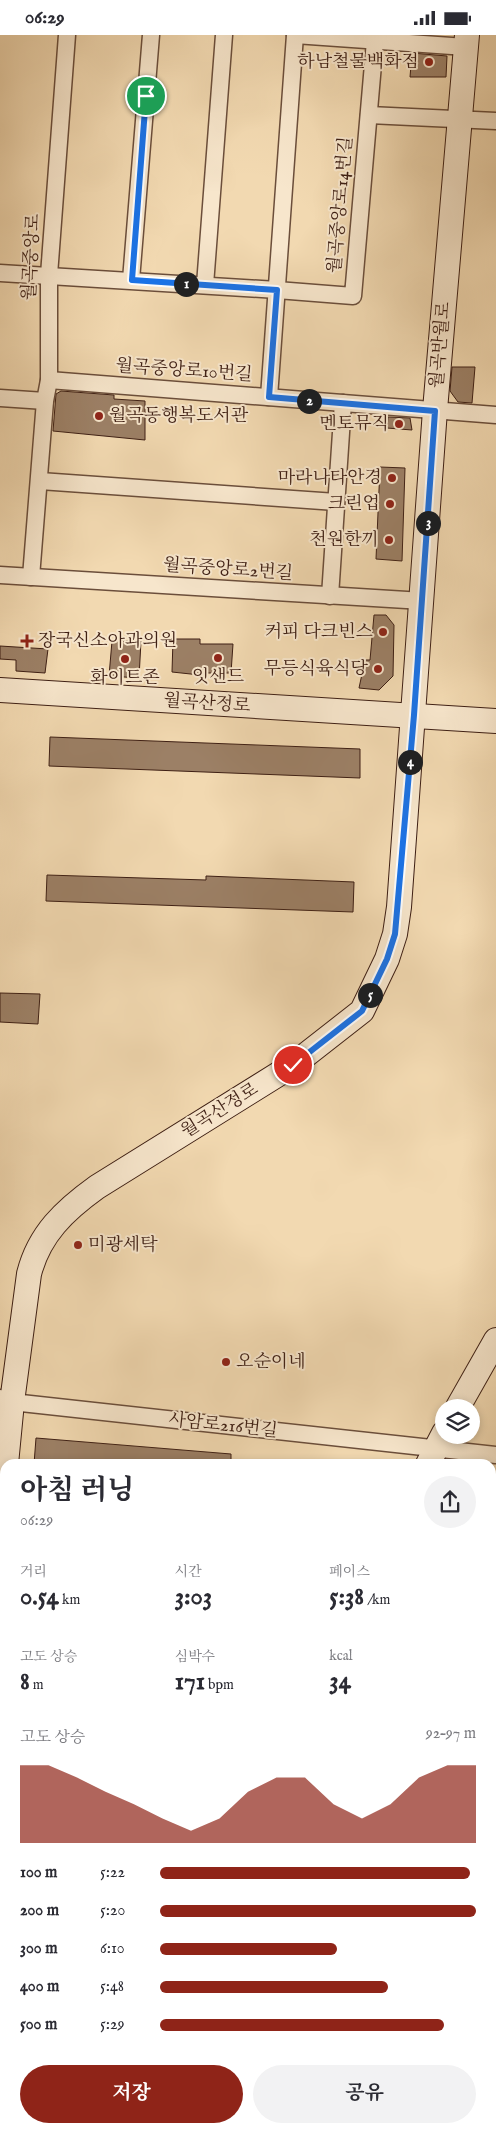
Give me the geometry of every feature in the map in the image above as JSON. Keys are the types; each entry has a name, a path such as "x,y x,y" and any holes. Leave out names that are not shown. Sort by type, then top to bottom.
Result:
{"street":[{"name":"월곡중앙로","path":"31,577 45,401 49,380 50,275 67,35"},
{"path":"132,280 151,35"},
{"path":"204,285 224,35"},
{"path":"269,397 295,35 375,41 467,41"},
{"name":"월곡중앙로14번길","path":"0,273 132,280 354,296 375,41"},
{"name":"월곡반월로","path":"414,715 435,411 467,41"},
{"path":"369,115 496,121"},
{"name":"월곡중앙로10번길","path":"49,380 496,415"},
{"path":"0,397 45,401"},
{"path":"330,596 343,403"},
{"path":"40,481 336,502"},
{"name":"월곡중앙로2번길","path":"0,575 422,601"},
{"name":"월곡산정로","path":"0,690 390,716 414,715 496,721"},
{"name":"월곡산정로","path":"6,1400 33,1257 52,1226 78,1200 293,1065 362,1011 387,959 395,934 414,715"},
{"path":"463,1399 496,1340"},
{"path":"6,1400 6,1459"},
{"name":"사암로216번길","path":"6,1400 496,1455"}],"building":[{"name":"하남철물백화점","path":"412,53 447,56 446,77 410,77"},
{"path":"452,367 475,367 472,403 458,402 450,391"},
{"name":"월곡동행복도서관","path":"61,391 114,395 114,399 145,401 145,440 53,431 56,394"},
{"name":"멘토뮤직","path":"388,417 410,418 412,430 387,428"},
{"path":"380,467 405,468 402,561 376,559"},
{"path":"374,615 386,615 394,625 393,676 379,690 359,688 365,660 370,660"},
{"path":"173,639 200,639 200,644 233,644 231,673 200,673 200,675 172,672"},
{"name":"화이트존","path":"112,641 141,641 139,678 109,676"},
{"path":"0,646 48,649 45,673 16,671 16,660 0,659"},
{"path":"50,737 360,749 360,778 49,766"},
{"path":"47,875 206,880 206,876 354,882 353,912 46,901"},
{"path":"0,993 40,994 38,1024 0,1022"},
{"path":"36,1438 231,1454 231,1459 34,1459"}],"place":[{"name":"하남철물백화점","path":"429,62"},
{"name":"월곡동행복도서관","path":"99,416"},
{"name":"멘토뮤직","path":"399,424"},
{"name":"마라나타안경","path":"392,478"},
{"name":"크린업","path":"390,504"},
{"name":"천원한끼","path":"389,540"},
{"name":"커피 다크빈스","path":"383,632"},
{"name":"장국신소아과의원","path":"27,641"},
{"name":"잇샌드","path":"218,658"},
{"name":"화이트존","path":"125,659"},
{"name":"무등식육식당","path":"378,669"},
{"name":"미광세탁","path":"78,1245"},
{"name":"오순이네","path":"226,1362"}],"route":[{"path":"146,96 132,280 277,290 269,397 435,411 414,715 399,907 395,934 379,978 362,1011 293,1065"}]}
